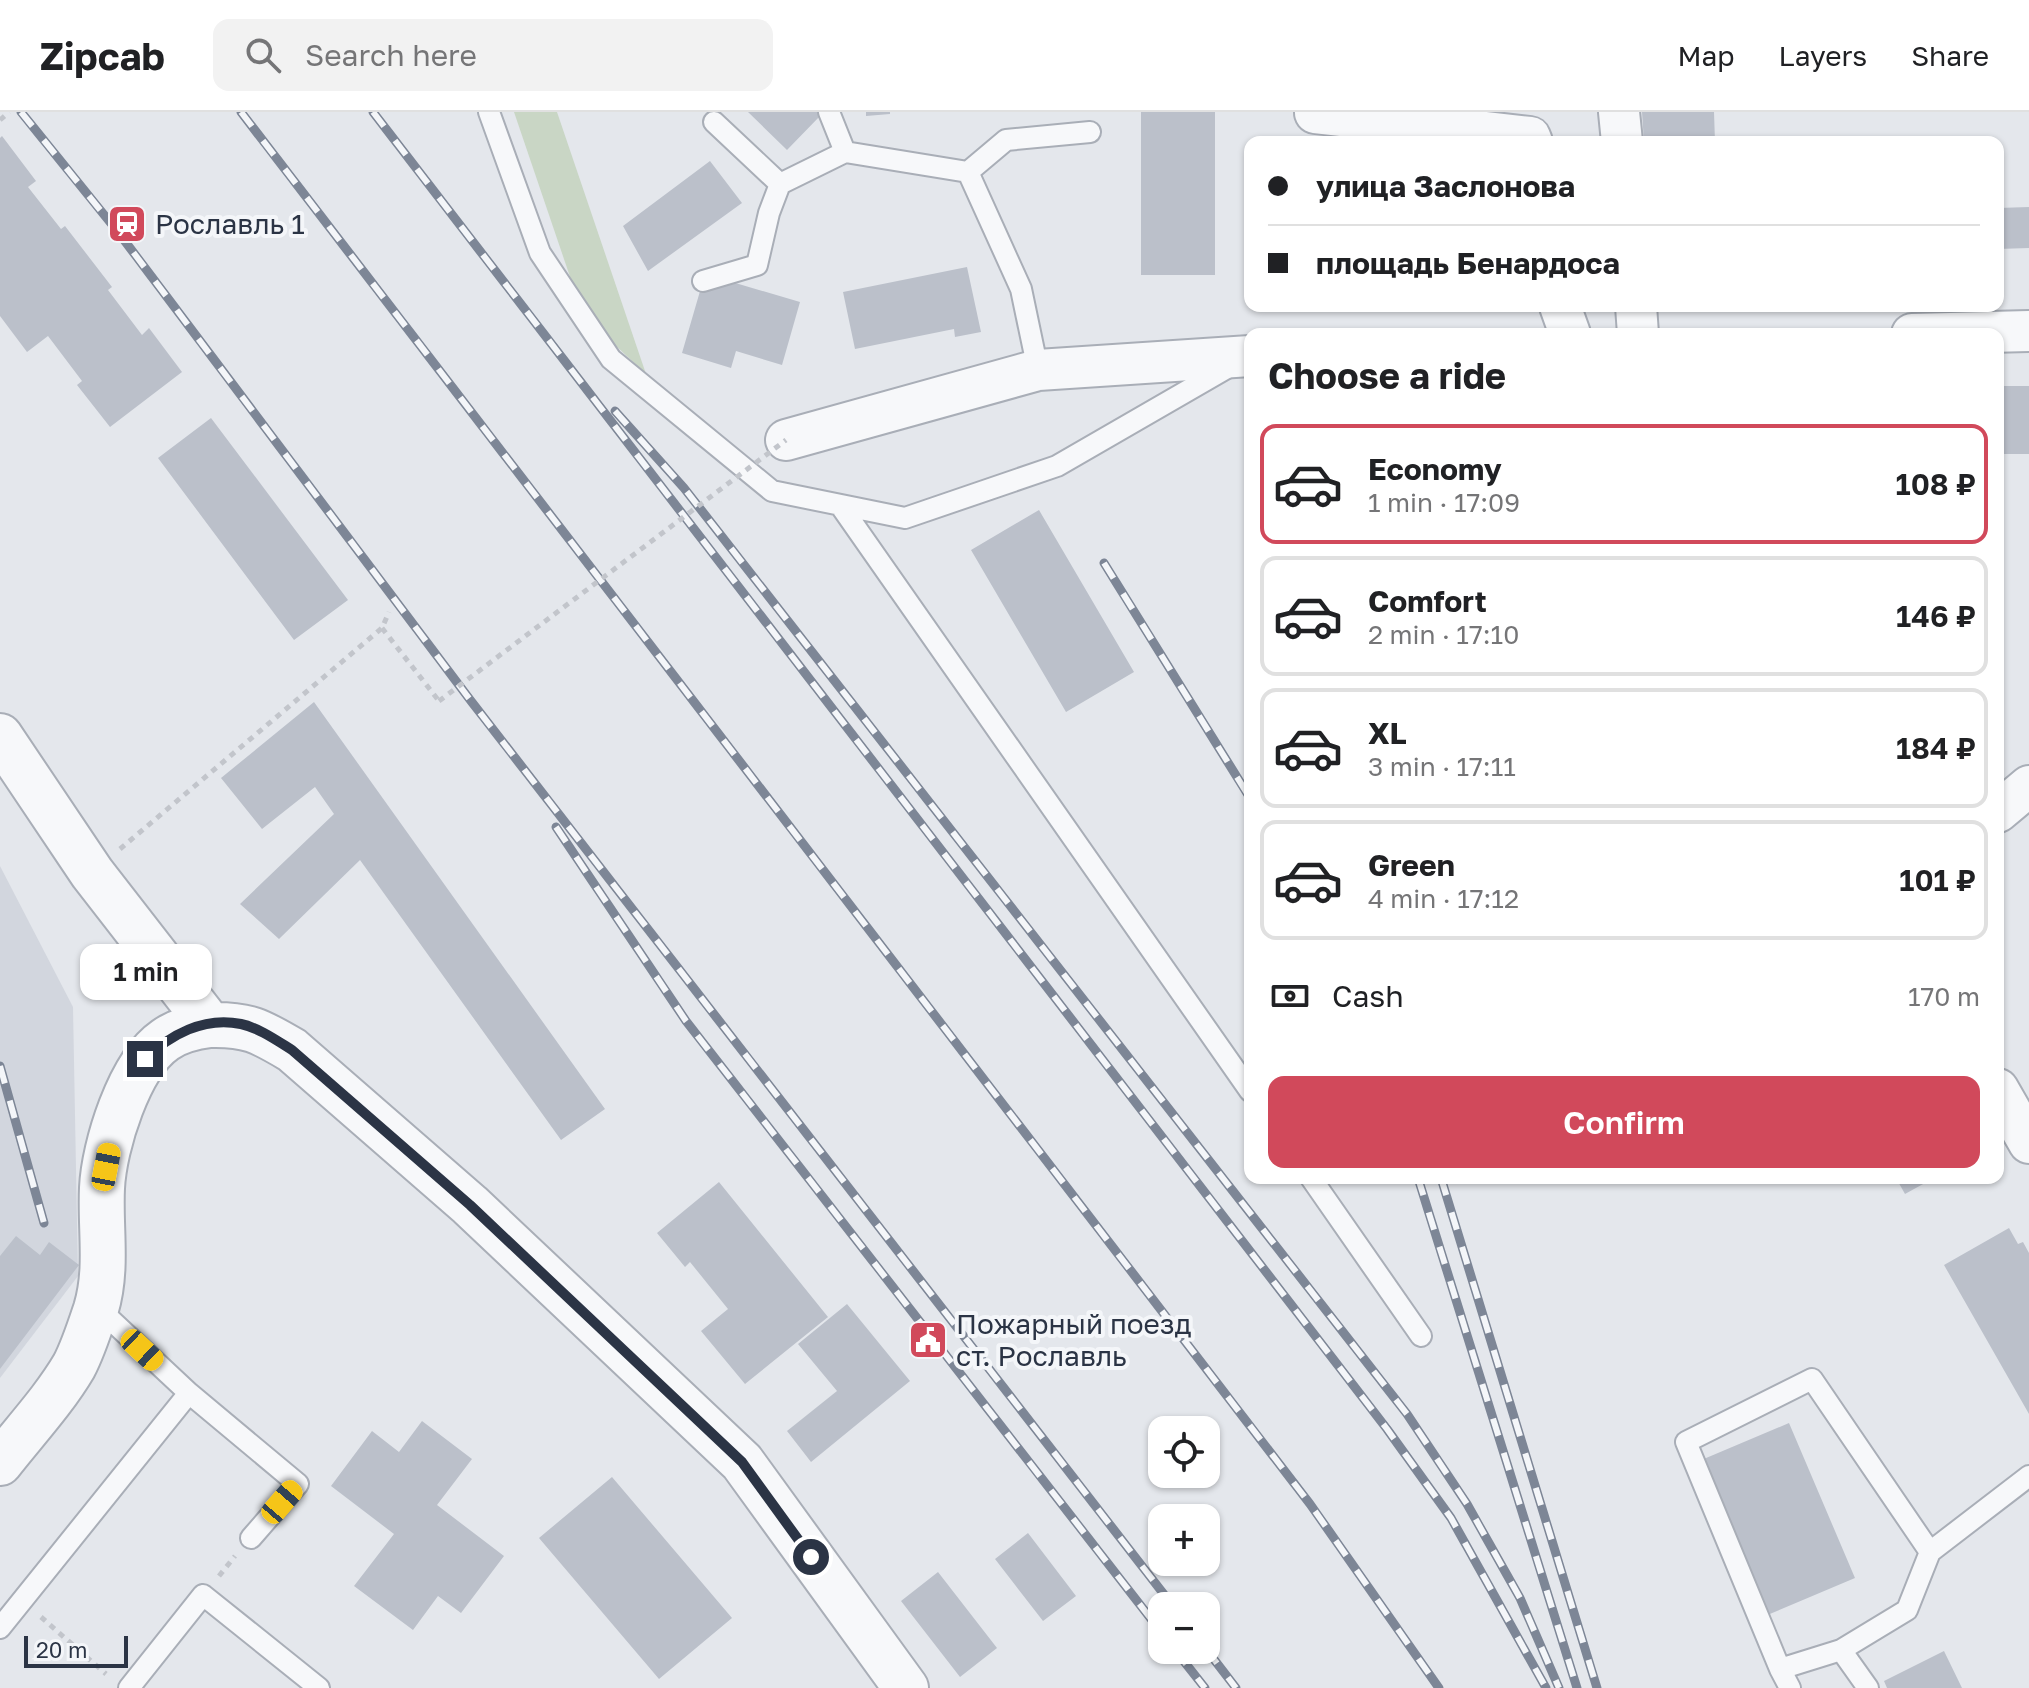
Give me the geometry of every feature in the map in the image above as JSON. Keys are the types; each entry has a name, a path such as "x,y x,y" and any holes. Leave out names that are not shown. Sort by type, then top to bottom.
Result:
{"street":[{"path":"1619,112 1621,136"},
{"path":"1315,113 1521,136"},
{"path":"2004,332 2029,331"},
{"path":"786,440 1038,370 1244,356"},
{"path":"0,736 92,873 210,1025"},
{"path":"2004,807 2029,786"},
{"path":"0,1463 75,1365 96,1306 104,1275 102,1185 131,1082 145,1059 164,1040 187,1029 240,1024 292,1050 470,1205 742,1462 906,1688"},
{"path":"2004,1099 2029,1143"}],"lane":[{"path":"489,112 540,253 611,359 772,491 905,518 1057,466 1244,359"},
{"path":"829,112 845,152"},
{"path":"714,122 780,184"},
{"path":"703,281 757,265 769,213 780,184 845,152 968,172 1006,140 1090,132"},
{"path":"968,172 1021,289 1038,370"},
{"path":"840,505 1244,1082"},
{"path":"1315,1184 1421,1336"},
{"path":"96,1306 189,1393 298,1484 251,1538"},
{"path":"1790,1688 1686,1442 1812,1379 1930,1552"},
{"path":"0,1628 189,1393"},
{"path":"1780,1669 1841,1650 1907,1610 1930,1552 2029,1476"},
{"path":"120,1683 203,1595 319,1688"},
{"path":"1841,1650 1868,1688"}],"path":[{"path":"0,120 9,112"},
{"path":"382,628 439,701 786,440"},
{"path":"92,873 382,628 389,612"},
{"path":"203,1595 251,1538"},
{"path":"22,1601 120,1683"}],"shaded area":[{"path":"0,866 73,1007 78,1276 0,1378"}],"green space":[{"path":"514,112 557,112 646,374 583,315"}],"building":[{"path":"748,112 817,112 820,116 787,150"},
{"path":"866,112 890,112 890,114 866,116"},
{"path":"1141,112 1215,112 1215,275 1141,275"},
{"path":"1642,112 1714,112 1715,136 1644,136"},
{"path":"2,136 36,181 28,187 61,229 65,226 112,287 108,290 142,335 149,328 182,372 110,427 77,385 82,381 48,336 27,352 0,316"},
{"path":"710,161 742,203 648,271 623,226"},
{"path":"2029,207 2029,248 2004,249 2004,208"},
{"path":"967,267 981,332 955,337 954,329 855,349 843,292"},
{"path":"705,274 800,302 782,365 736,351 731,368 682,353"},
{"path":"2004,386 2029,386 2029,454 2004,454"},
{"path":"211,418 348,600 294,640 158,458"},
{"path":"1039,510 1134,672 1066,712 971,550"},
{"path":"314,702 605,1109 561,1140 360,860 279,939 240,904 334,814 315,787 262,829 221,778"},
{"path":"719,1182 828,1317 745,1384 701,1331 728,1309 690,1262 685,1267 657,1233"},
{"path":"1899,1184 1923,1184 1905,1194"},
{"path":"2009,1228 2018,1244 2023,1242 2029,1253 2029,1414 1944,1265"},
{"path":"16,1236 40,1255 49,1242 79,1265 0,1369 0,1256"},
{"path":"847,1304 910,1381 811,1462 787,1431 837,1391 798,1344"},
{"path":"422,1421 472,1459 437,1505 504,1556 461,1613 438,1596 413,1630 354,1586 394,1534 331,1486 372,1431 399,1452"},
{"path":"1789,1423 1855,1578 1765,1616 1699,1461"},
{"path":"612,1477 732,1618 659,1679 539,1538"},
{"path":"1028,1533 1076,1596 1043,1621 995,1559"},
{"path":"938,1572 997,1648 960,1677 901,1601"},
{"path":"1944,1651 1962,1688 1887,1688 1884,1681"}],"railway":[{"path":"21,112 118,232 471,701 1162,1592"},
{"path":"241,112 1310,1504 1439,1688"},
{"path":"373,112 1387,1429 1451,1518 1546,1688"},
{"path":"615,411 684,488 1407,1414 1467,1504 1520,1598 1559,1688"},
{"path":"1104,563 1244,788"},
{"path":"556,827 686,1021 1148,1615"},
{"path":"0,1066 44,1223"},
{"path":"1420,1184 1577,1688"},
{"path":"1443,1184 1597,1688"},
{"path":"1186,1664 1205,1688"},
{"path":"1218,1664 1236,1688"}],"place":[{"name":"Рославль 1","path":"127,224"},
{"name":"Пожарный поезд ст. Рославль","path":"928,1340"}],"route":[{"path":"145,1059 164,1040 187,1029 210,1025 240,1024 292,1050 470,1205 742,1462 811,1557"}]}
